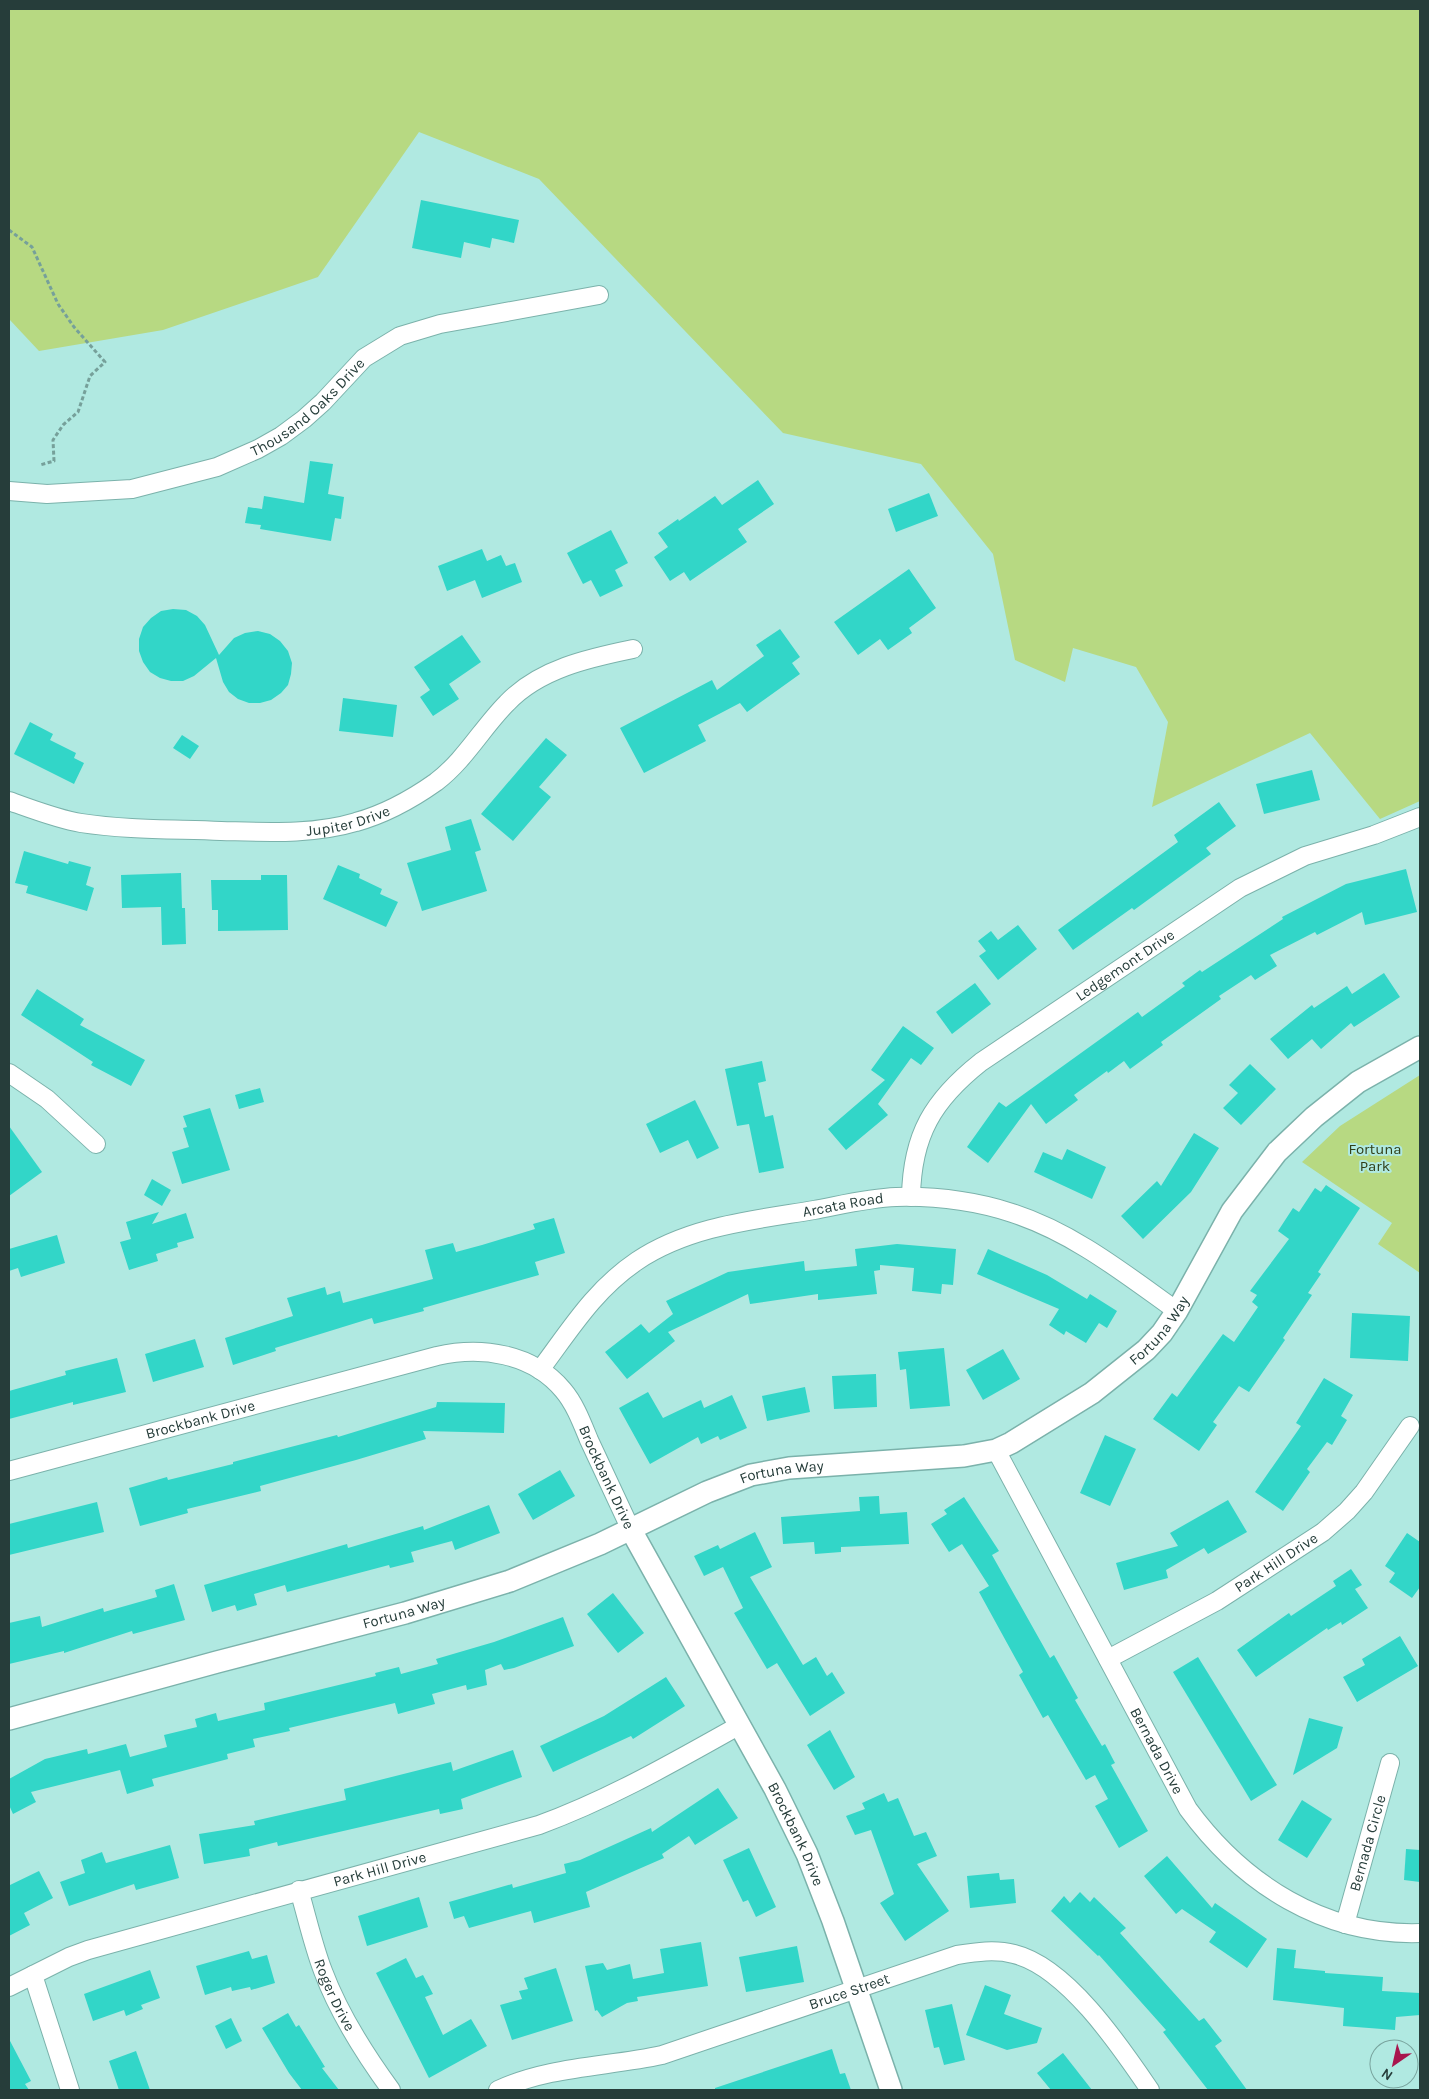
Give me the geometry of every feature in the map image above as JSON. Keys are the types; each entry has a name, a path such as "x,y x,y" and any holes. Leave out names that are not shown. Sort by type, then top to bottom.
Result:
{"street":[{"name":"Thousand Oaks Drive","path":"9,491 47,494 132,489 217,467 258,449 281,436 323,402 364,358 400,336 440,324 599,294"},
{"name":"Jupiter Drive","path":"9,801 79,822 119,827 246,832 306,831 355,823 414,797 438,780 464,757 508,701 530,685 558,669 595,657 634,649"},
{"name":"Ledgemont Drive","path":"911,1197 913,1160 927,1122 956,1083 981,1062 1240,888 1305,856 1420,817"},
{"name":"Fortuna Way","path":"9,1719 446,1602 541,1570 631,1530 707,1492 752,1475 770,1471 964,1456 996,1450 1012,1443 1110,1379 1146,1350 1162,1333 1177,1311 1232,1211 1277,1152 1314,1117 1343,1094 1380,1069 1420,1048"},
{"path":"9,1073 47,1099 96,1144"},
{"name":"Arcata Road","path":"540,1370 597,1294 626,1268 654,1250 686,1236 730,1224 877,1199 911,1197 965,1201 997,1209 1037,1223 1083,1246 1177,1311"},
{"name":"Brockbank Drive","path":"9,1471 451,1353 465,1351 499,1354 516,1358 540,1370 570,1398 631,1530 740,1725 807,1854 834,1922 891,2090"},
{"name":"Park Hill Drive","path":"1108,1659 1217,1600 1323,1532 1347,1511 1364,1492 1410,1426"},
{"name":"Bernada Drive","path":"996,1450 1188,1809 1221,1850 1254,1880 1293,1903 1345,1924 1383,1932 1420,1934"},
{"name":"Park Hill Drive","path":"9,1987 69,1957 88,1950 299,1890 504,1836 574,1812 635,1784 740,1725"},
{"name":"Bernada Circle","path":"1345,1924 1390,1763"},
{"name":"Roger Drive","path":"299,1890 316,1952 332,1993 355,2037 391,2090"},
{"name":"Bruce Street","path":"498,2090 548,2073 585,2066 623,2063 662,2055 957,1955 987,1951 1021,1956 1050,1971 1078,1996 1150,2090"},
{"path":"33,1975 70,2090"}],"path":[{"path":"9,230 32,247 58,304 74,327 106,362 90,376 78,412 64,425 53,440 54,461 40,466"}],"green space":[{"path":"9,9 1420,9 1420,801 1380,819 1310,733 1152,807 1168,722 1136,667 1073,648 1065,682 1015,660 993,554 921,464 783,433 539,179 419,132 318,277 163,330 39,351 9,319"},
{"name":"Fortuna Park","path":"1420,1075 1420,1273 1378,1244 1392,1223 1302,1162 1340,1126"}],"building":[{"path":"421,200 519,220 514,243 492,238 490,248 464,242 461,258 412,248"},
{"path":"310,461 333,464 328,494 344,497 341,519 335,518 331,541 260,529 261,525 245,523 248,507 262,509 264,496 304,503"},
{"path":"758,480 774,504 738,529 747,542 690,581 684,572 670,581 654,557 668,547 658,533 715,496 722,505"},
{"path":"929,493 938,516 896,532 888,509"},
{"path":"611,530 628,563 615,570 623,586 600,597 591,580 583,584 567,553"},
{"path":"482,549 487,561 501,555 506,566 515,563 522,582 482,598 475,580 447,591 438,566"},
{"path":"909,569 936,608 909,628 912,633 888,650 880,639 858,655 834,622"},
{"path":"173,609 186,610 197,616 205,625 219,655 234,638 245,633 258,631 270,634 280,641 288,651 292,663 288,685 271,700 249,703 238,699 229,692 223,682 216,658 194,676 183,681 171,681 160,678 150,672 143,662 139,651 139,639 143,627 161,611"},
{"path":"780,629 800,657 792,663 800,674 747,712 740,703 698,725 706,741 644,773 620,728 712,680 717,690 764,656 756,645"},
{"path":"462,635 481,662 449,684 459,699 433,716 420,697 430,690 414,667"},
{"path":"343,698 397,705 393,737 339,731"},
{"path":"30,722 53,734 50,740 76,753 74,758 84,763 74,784 14,754"},
{"path":"182,735 199,746 190,759 173,748"},
{"path":"546,738 567,755 539,787 551,797 513,841 481,814"},
{"path":"1312,770 1320,800 1264,814 1256,784"},
{"path":"1219,802 1236,826 1206,848 1211,854 1134,910 1132,908 1073,950 1058,930 1178,842 1174,835"},
{"path":"471,819 481,850 475,852 487,891 422,911 407,863 451,850 445,827"},
{"path":"24,851 68,864 69,861 91,867 86,885 94,888 87,911 26,893 28,886 15,883"},
{"path":"338,865 360,874 359,878 382,889 380,894 398,902 386,927 323,899"},
{"path":"1406,869 1417,912 1365,925 1362,912 1317,935 1315,932 1270,955 1277,966 1255,980 1251,975 1219,996 1221,999 1161,1042 1163,1045 1130,1069 1124,1061 1108,1073 1107,1071 1074,1095 1078,1100 1046,1124 1031,1104 988,1163 967,1147 999,1102 1006,1107 1138,1012 1142,1017 1185,986 1182,983 1200,970 1202,972 1283,919 1282,917 1346,884"},
{"path":"181,873 182,908 185,908 186,944 162,945 161,907 122,908 121,875"},
{"path":"261,875 287,875 288,930 218,931 218,910 212,910 211,880 261,880"},
{"path":"1018,925 1037,949 998,980 979,956 986,951 978,941 991,931 998,940"},
{"path":"1384,973 1400,997 1354,1027 1351,1023 1321,1049 1312,1039 1288,1059 1270,1039 1312,1005 1314,1008 1347,986 1352,994"},
{"path":"975,983 991,1004 952,1034 936,1012"},
{"path":"37,989 84,1019 80,1025 145,1060 131,1086 91,1065 93,1062 21,1015"},
{"path":"903,1026 934,1048 921,1065 911,1058 878,1104 888,1115 846,1150 828,1129 885,1080 871,1070"},
{"path":"762,1061 766,1081 758,1083 765,1117 773,1115 784,1168 759,1173 749,1124 737,1126 725,1069"},
{"path":"1250,1064 1276,1089 1241,1125 1223,1108 1238,1093 1229,1085"},
{"path":"260,1088 264,1102 239,1109 235,1095"},
{"path":"695,1100 719,1148 697,1159 688,1140 660,1153 646,1124"},
{"path":"210,1108 230,1170 182,1184 172,1152 189,1147 183,1128 187,1127 183,1116"},
{"path":"9,1126 42,1172 9,1196"},
{"path":"1194,1133 1219,1148 1191,1192 1143,1239 1121,1216 1157,1181 1161,1186"},
{"path":"1067,1149 1106,1167 1092,1199 1034,1172 1043,1152 1062,1160"},
{"path":"152,1179 171,1190 162,1206 144,1195"},
{"path":"1326,1185 1360,1208 1318,1272 1321,1274 1308,1293 1312,1295 1283,1338 1285,1340 1249,1392 1239,1386 1213,1422 1217,1425 1199,1451 1153,1419 1172,1393 1177,1397 1223,1334 1234,1342 1258,1307 1252,1302 1257,1295 1250,1291 1289,1239 1278,1231 1293,1208 1299,1212 1315,1188 1321,1192"},
{"path":"159,1212 152,1224 186,1213 194,1238 177,1243 178,1247 156,1254 158,1261 129,1270 120,1242 131,1239 126,1222"},
{"path":"554,1218 565,1253 535,1262 539,1275 423,1308 424,1311 374,1324 372,1318 275,1348 276,1351 233,1365 225,1338 293,1316 287,1298 325,1287 327,1295 340,1291 343,1303 433,1279 425,1250 453,1243 456,1252 535,1229 533,1224"},
{"path":"57,1235 65,1263 21,1277 18,1268 9,1271 9,1249"},
{"path":"897,1244 956,1249 953,1285 942,1284 941,1294 912,1291 914,1268 880,1265 880,1270 874,1271 877,1294 818,1300 818,1294 750,1304 748,1294 668,1332 675,1341 627,1379 605,1352 641,1324 649,1333 673,1314 666,1301 728,1272 804,1261 805,1271 857,1266 855,1249"},
{"path":"988,1249 1047,1275 1087,1299 1090,1294 1117,1311 1107,1328 1099,1323 1086,1343 1066,1331 1064,1335 1049,1325 1059,1309 977,1274"},
{"path":"1352,1313 1410,1316 1408,1361 1350,1358"},
{"path":"195,1339 204,1367 153,1382 145,1354"},
{"path":"944,1348 950,1406 910,1409 906,1369 900,1370 898,1352"},
{"path":"1003,1349 1020,1379 983,1400 966,1370"},
{"path":"117,1358 126,1392 73,1405 73,1402 9,1419 9,1391 66,1375 65,1371"},
{"path":"876,1374 877,1407 834,1409 832,1376"},
{"path":"1324,1378 1353,1395 1341,1416 1347,1420 1332,1445 1327,1442 1307,1469 1310,1472 1283,1511 1255,1492 1301,1426 1296,1423"},
{"path":"805,1387 810,1412 767,1421 762,1396"},
{"path":"648,1392 663,1418 701,1400 704,1408 732,1395 747,1428 720,1440 718,1436 701,1444 698,1437 650,1464 619,1408"},
{"path":"437,1402 505,1403 504,1433 423,1431 426,1439 260,1486 261,1491 187,1509 188,1513 140,1526 129,1488 167,1477 168,1480 233,1464 233,1462 337,1435 338,1437 436,1407"},
{"path":"1105,1435 1136,1449 1110,1506 1080,1493"},
{"path":"560,1470 575,1496 533,1520 518,1494"},
{"path":"879,1496 880,1514 907,1512 909,1544 841,1547 841,1552 815,1554 814,1542 783,1544 781,1517 860,1511 859,1497"},
{"path":"964,1497 999,1551 992,1555 1050,1658 1054,1655 1078,1698 1075,1700 1102,1746 1105,1744 1115,1763 1111,1765 1148,1831 1119,1848 1095,1806 1108,1799 1095,1775 1086,1780 1048,1715 1043,1718 1019,1675 1023,1672 979,1592 989,1586 962,1544 949,1552 931,1524 947,1514 944,1510"},
{"path":"1228,1500 1247,1532 1208,1554 1204,1548 1166,1570 1168,1578 1124,1590 1116,1563 1178,1546 1170,1533"},
{"path":"97,1502 104,1532 9,1555 9,1524"},
{"path":"489,1505 500,1533 455,1550 452,1541 411,1552 414,1562 390,1568 389,1565 287,1592 285,1585 254,1594 257,1605 237,1611 235,1605 212,1612 204,1585 347,1544 348,1548 423,1526 424,1530"},
{"path":"755,1532 772,1567 750,1577 803,1665 816,1657 827,1676 832,1672 845,1693 810,1716 777,1663 767,1669 734,1613 743,1608 723,1567 704,1576 694,1556 718,1545 720,1549"},
{"path":"1407,1533 1420,1542 1420,1587 1412,1598 1389,1582 1395,1573 1385,1566"},
{"path":"1351,1569 1362,1585 1355,1589 1368,1608 1342,1625 1341,1622 1328,1630 1327,1628 1256,1677 1237,1650 1289,1613 1291,1616 1336,1586 1333,1581"},
{"path":"174,1584 185,1620 133,1634 132,1631 64,1653 64,1651 9,1664 9,1623 40,1616 42,1627 103,1608 104,1612 157,1597 155,1590"},
{"path":"613,1593 644,1633 618,1653 587,1614"},
{"path":"563,1617 574,1646 514,1668 504,1670 501,1664 485,1670 487,1685 467,1690 466,1685 432,1694 435,1704 398,1714 395,1703 289,1728 290,1731 253,1739 255,1747 227,1754 228,1759 152,1779 154,1786 127,1794 120,1770 31,1792 36,1802 13,1814 9,1805 9,1779 45,1759 87,1749 88,1754 126,1744 130,1757 167,1747 164,1735 197,1727 195,1719 216,1713 218,1721 265,1710 264,1703 376,1676 375,1673 399,1667 401,1674 438,1664 436,1659 494,1642"},
{"path":"1400,1636 1418,1666 1357,1702 1343,1677 1365,1665 1362,1659"},
{"path":"1198,1657 1277,1785 1251,1801 1173,1672"},
{"path":"666,1677 685,1706 633,1739 631,1736 553,1772 540,1746 604,1716"},
{"path":"1309,1718 1343,1727 1337,1748 1293,1775"},
{"path":"830,1730 855,1777 834,1790 807,1745"},
{"path":"513,1750 522,1777 461,1799 463,1809 440,1814 439,1809 278,1846 277,1842 249,1849 250,1856 204,1864 199,1834 255,1825 254,1821 346,1800 344,1789 451,1762 453,1771"},
{"path":"718,1788 738,1818 695,1845 689,1836 662,1854 664,1858 586,1892 590,1907 534,1923 531,1911 469,1928 464,1916 454,1919 449,1902 512,1884 513,1888 566,1873 564,1864 580,1860 651,1828 652,1832"},
{"path":"884,1793 888,1802 898,1798 914,1836 926,1832 937,1856 917,1864 949,1911 905,1941 880,1903 894,1894 871,1830 855,1835 846,1816 865,1809 862,1803"},
{"path":"1302,1800 1332,1819 1307,1858 1278,1840"},
{"path":"170,1845 179,1878 136,1890 134,1884 69,1906 60,1882 85,1873 81,1860 102,1852 106,1863"},
{"path":"749,1848 776,1907 756,1917 748,1900 743,1902 723,1860"},
{"path":"1406,1849 1420,1850 1420,1882 1404,1880"},
{"path":"1167,1856 1212,1908 1215,1903 1267,1939 1247,1968 1209,1942 1216,1932 1182,1909 1176,1914 1144,1876"},
{"path":"39,1871 53,1898 24,1913 30,1925 9,1936 9,1883 10,1885"},
{"path":"999,1873 1000,1880 1014,1879 1016,1903 970,1908 967,1876"},
{"path":"1080,1892 1090,1902 1094,1897 1126,1928 1120,1933 1199,2021 1204,2018 1222,2041 1215,2046 1247,2090 1208,2090 1163,2032 1166,2030 1099,1955 1051,1911 1064,1896 1070,1903"},
{"path":"419,1897 428,1927 367,1946 358,1916"},
{"path":"701,1942 708,1986 637,1997 638,2001 627,2003 602,2017 597,2010 595,2011 585,1966 603,1963 607,1970 630,1964 633,1979 664,1973 660,1949"},
{"path":"797,1946 804,1982 746,1992 739,1957"},
{"path":"1277,1948 1296,1950 1294,1968 1325,1971 1325,1973 1383,1977 1382,1991 1420,1993 1420,2015 1396,2017 1395,2030 1343,2026 1344,2008 1273,2000"},
{"path":"249,1951 252,1959 267,1955 275,1983 251,1990 250,1987 232,1991 231,1987 205,1995 196,1966"},
{"path":"406,1958 416,1978 423,1975 433,1994 425,1997 443,2035 471,2019 487,2046 429,2078 376,1973"},
{"path":"556,1968 573,2021 512,2040 500,2005 522,1999 519,1991 528,1989 524,1978"},
{"path":"150,1970 160,1998 141,2005 143,2009 126,2016 124,2010 93,2021 84,1994"},
{"path":"985,1985 1011,1995 1004,2014 1042,2028 1037,2043 1007,2050 966,2035"},
{"path":"952,2004 965,2060 944,2065 939,2047 934,2048 925,2010"},
{"path":"288,2013 296,2027 299,2025 325,2067 322,2068 339,2090 302,2090 289,2073 262,2028"},
{"path":"231,2018 242,2041 226,2049 215,2026"},
{"path":"9,2039 31,2081 25,2084 29,2090 9,2090"},
{"path":"832,2049 840,2074 845,2073 851,2090 715,2090 715,2088"},
{"path":"136,2051 150,2090 119,2090 109,2061"},
{"path":"1063,2053 1092,2090 1051,2090 1037,2073"}]}
